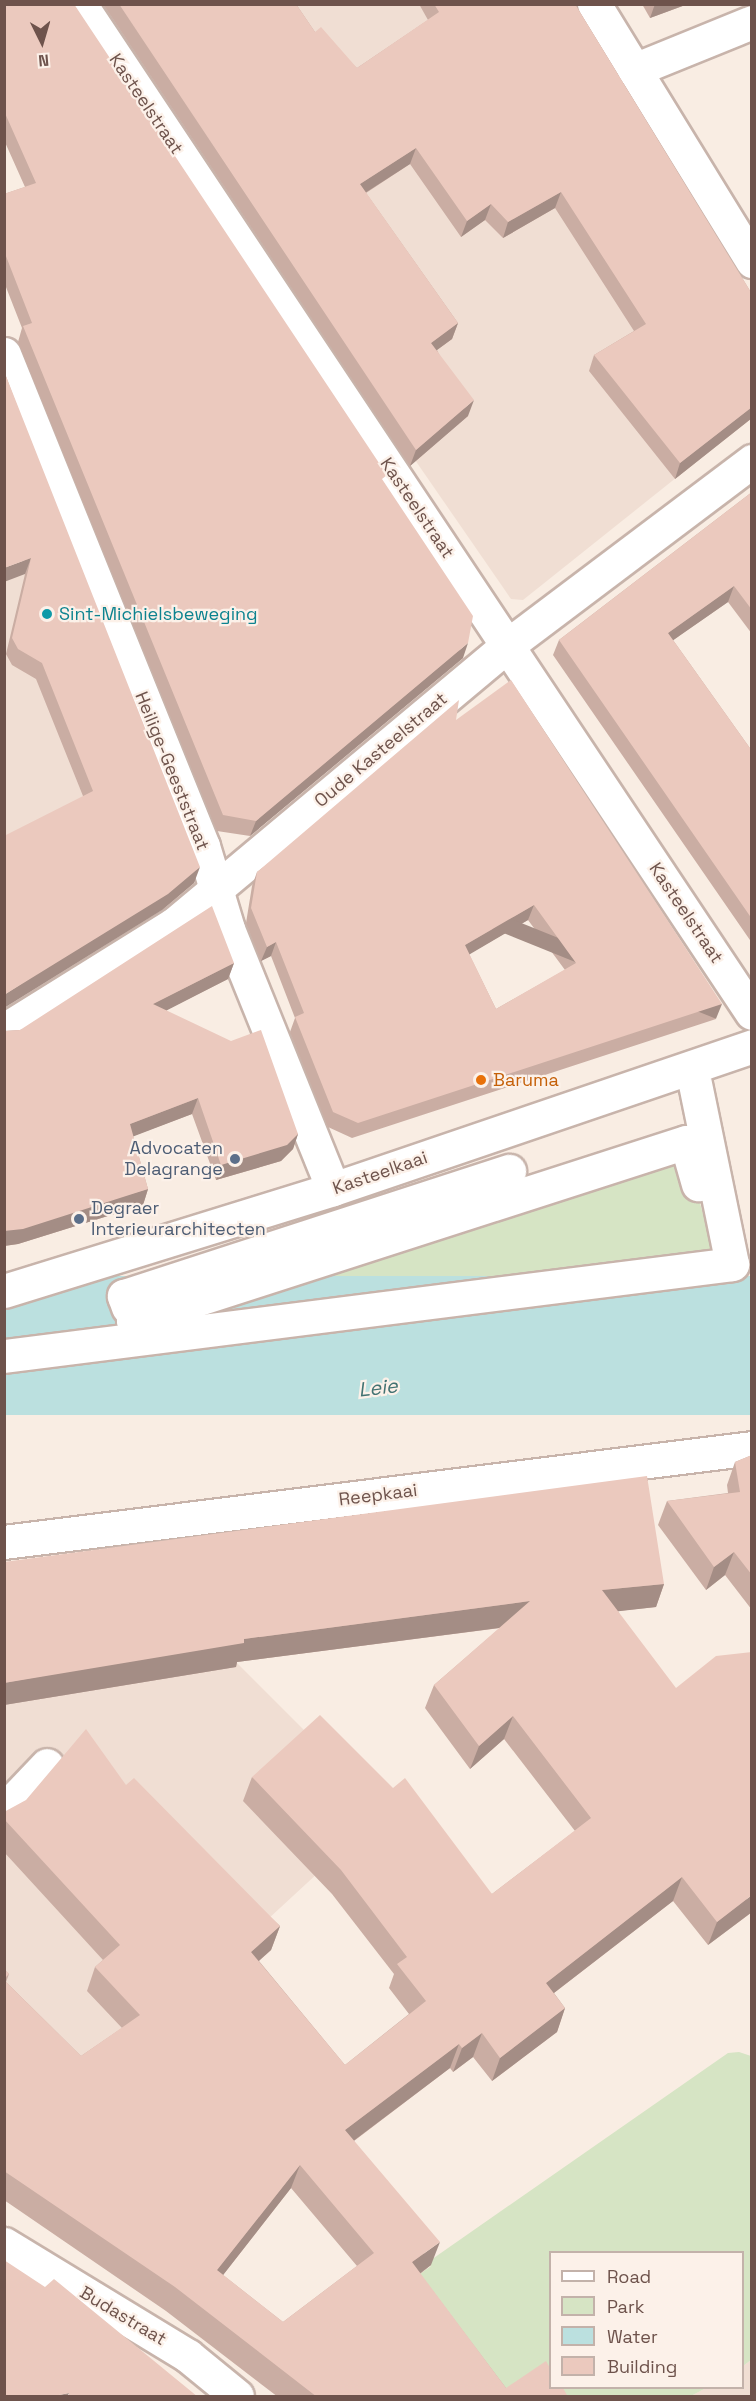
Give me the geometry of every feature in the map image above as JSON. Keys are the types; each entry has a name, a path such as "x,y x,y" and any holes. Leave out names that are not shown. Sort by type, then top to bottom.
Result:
{"street":[{"name":"Kasteelstraat","path":"80,4 752,1013"},
{"path":"594,4 752,261"},
{"path":"634,70 752,22"},
{"name":"Heilige-Geeststraat","path":"4,354 203,846 215,888 333,1190"},
{"name":"Oude Kasteelstraat","path":"4,1030 172,925 508,645 752,461"},
{"name":"Kasteelkaai","path":"4,1291 333,1190 752,1046"},
{"path":"4,1356 133,1320 732,1264 695,1084"},
{"path":"133,1320 124,1296 511,1178 686,1142 723,1266"},
{"name":"Reepkaai","path":"4,1542 752,1448"},
{"path":"4,1810 47,1765"},
{"name":"Budastraat","path":"4,2244 188,2355 237,2397"}],"shaded area":[{"path":"101,5 558,5 751,320 751,418 523,600 511,599"},
{"path":"4,418 189,884 148,921 5,1009"},
{"path":"5,1584 236,1662 385,1811 254,1932 38,1888 111,1968 136,2039 5,2150"},
{"path":"751,2360 751,2396 691,2396 704,2389 744,2389 744,2365"}],"green space":[{"path":"682,1146 717,1258 144,1329"},
{"path":"739,2052 751,2056 751,2360 744,2365 744,2251 549,2251 549,2389 704,2389 691,2396 486,2396 403,2286 431,2266 428,2262 728,2053"}],"water":[{"name":"Leie","path":"4,1276 751,1276 751,1415 4,1415"}],"building":[{"path":"4,4 74,4 387,475 382,479 473,616 468,643 256,821 223,815 23,326 32,323 4,251 4,194 36,183 4,111"},
{"path":"119,4 296,4 315,32 321,27 357,68 439,12 434,4 575,4 752,294 752,407 680,463 594,355 646,324 561,192 508,222 491,204 467,221 416,148 360,184 458,323 431,343 474,400 416,450"},
{"path":"4,371 200,867 168,894 4,995 4,836 93,791 42,663 18,649 12,638 31,558 4,568"},
{"path":"752,492 752,610 734,586 668,633 752,751 752,919 559,640"},
{"path":"511,680 722,1004 358,1123 333,1112 295,1017 304,1013 276,942 267,947 251,908 257,872 459,700 456,720","holes":["534,905 576,963 496,1009 465,945"]},
{"path":"212,906 234,963 153,1004 231,1041 261,1030 298,1134 287,1145 221,1165 198,1098 130,1124 148,1189 23,1229 4,1231 4,1031 20,1030"},
{"path":"752,1455 752,1575 734,1552 714,1567 667,1501 740,1492 735,1462"},
{"path":"647,1476 664,1584 602,1590 676,1688 716,1656 752,1652 752,1895 717,1922 682,1877 546,1983 565,2008 500,2058 482,2033 462,2048 459,2044 345,2130 440,2242 412,2262 506,2388 546,2361 549,2366 549,2389 564,2389 568,2397 317,2397 175,2287 4,2171 4,1980 81,2056 140,2015 95,1967 120,1945 4,1819 4,1812 26,1800 86,1729 126,1785 134,1778 280,1926 251,1952 345,2065 426,2001 397,1964 407,1957 341,1870 252,1777 320,1715 393,1788 405,1778 492,1894 591,1818 513,1716 479,1746 434,1685 530,1601 244,1639 244,1643 4,1683 4,1562","holes":["300,2165 374,2253 283,2322 217,2270"]},
{"path":"4,1969 9,1974 4,1979"},
{"path":"4,2260 45,2287 54,2279 198,2397 69,2397 69,2393 49,2397 4,2397"}],"place":[{"name":"Sint-Michielsbeweging","path":"47,614"},
{"name":"Baruma","path":"481,1080"},
{"name":"Advocaten Delagrange","path":"235,1159"},
{"name":"Degraer Interieurarchitecten","path":"79,1219"}]}
